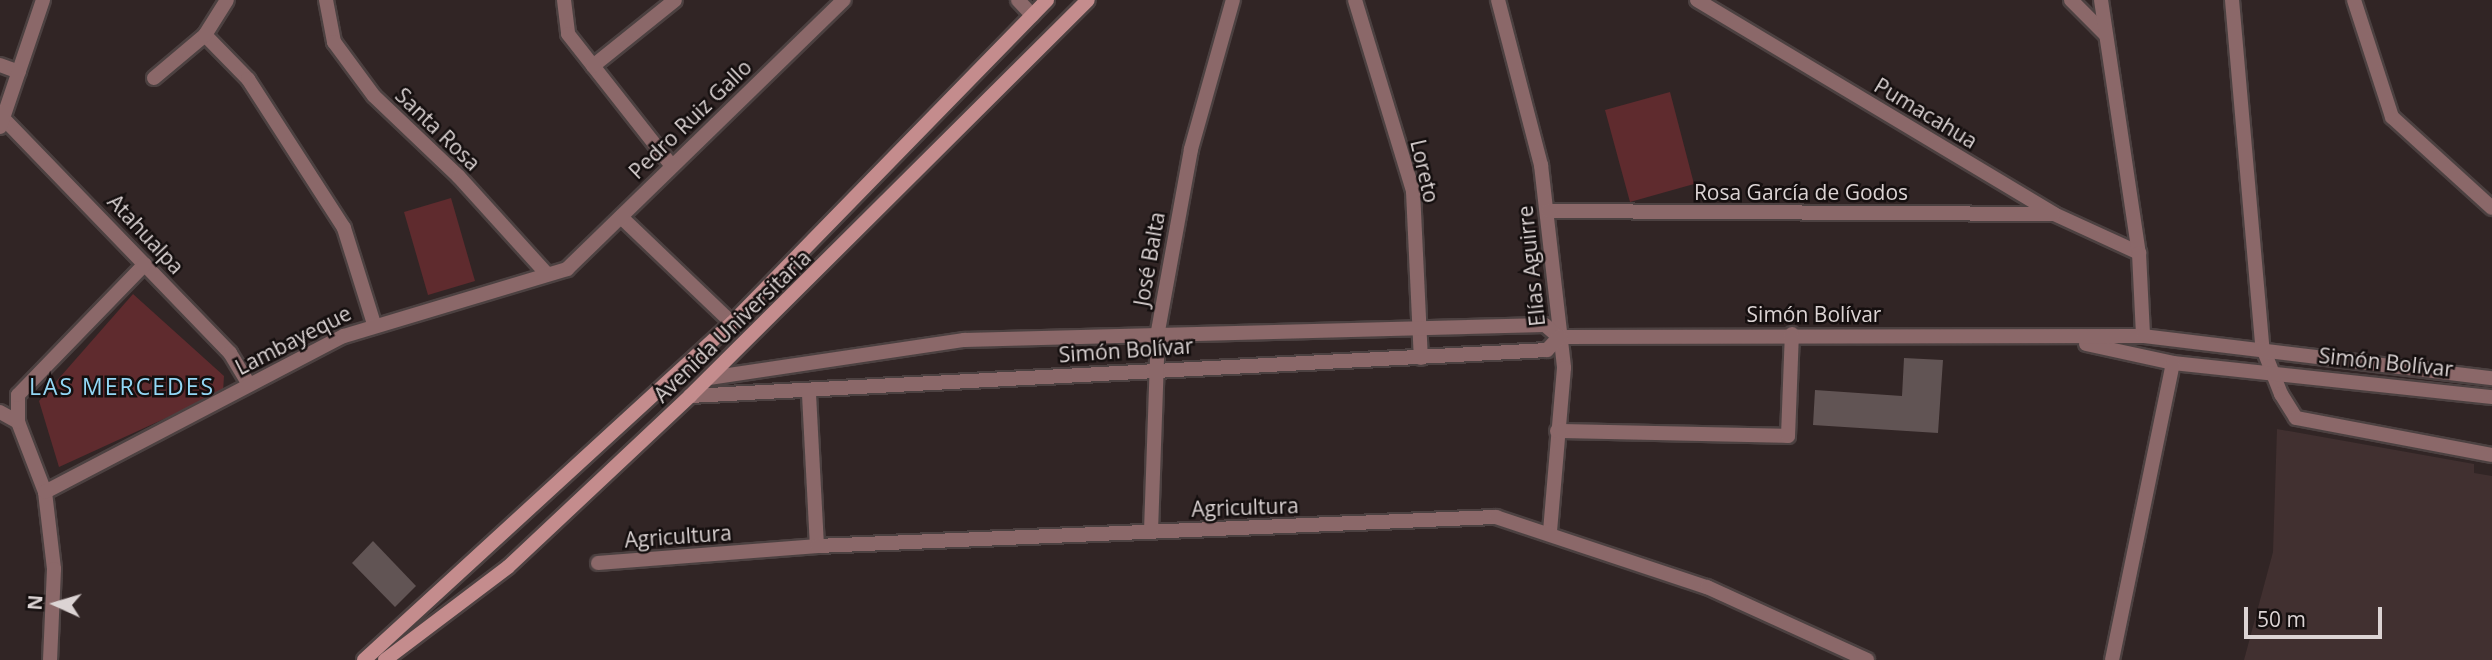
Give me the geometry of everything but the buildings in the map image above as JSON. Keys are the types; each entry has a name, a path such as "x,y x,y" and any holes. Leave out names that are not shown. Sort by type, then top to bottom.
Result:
{"main road":[{"name":"Avenida Universitaria","path":"364,660 732,323 1047,0"},
{"name":"Avenida Universitaria","path":"385,660 508,567 690,397 1088,0"}],"street":[{"path":"2,123 43,0"},
{"path":"154,78 205,35 227,0"},
{"name":"Santa Rosa","path":"326,0 334,42 374,96 459,177 546,273"},
{"path":"564,0 568,34 671,165"},
{"path":"593,66 675,0"},
{"name":"Pedro Ruiz Gallo","path":"568,269 671,165 844,0"},
{"path":"1018,0 1032,15"},
{"name":"José Balta","path":"1151,531 1158,331 1191,149 1233,0"},
{"name":"Loreto","path":"1355,0 1413,191 1421,358"},
{"name":"Elías Aguirre","path":"1498,0 1548,211 1564,368 1563,415 1557,431 1550,531"},
{"name":"Pumacahua","path":"1697,0 2054,214 2139,253"},
{"path":"2071,0 2105,34"},
{"path":"2101,0 2139,253 2143,336"},
{"path":"2232,0 2262,346 2270,371 2296,418 2492,455"},
{"path":"2354,0 2392,117 2492,208"},
{"path":"205,35 248,79 344,228 374,324"},
{"path":"0,65 19,72"},
{"name":"Atahualpa","path":"2,123 145,264 230,354 249,386"},
{"name":"Rosa García de Godos","path":"1548,211 2054,214"},
{"path":"621,217 732,323"},
{"path":"50,660 54,569 45,492 18,422 18,395 145,264"},
{"name":"Lambayeque","path":"45,492 374,324 546,273 568,269"},
{"name":"Simón Bolívar","path":"709,378 964,340 1158,331 1545,325 1559,337 1792,334 2068,340 2143,336 2262,346 2492,378"},
{"path":"1557,431 1788,436 1792,334"},
{"name":"Simón Bolívar","path":"690,397 809,394 1155,368 1421,358 1547,350 1559,337"},
{"name":"Simón Bolívar","path":"2068,340 2173,363 2270,371 2492,397"},
{"path":"2112,660 2173,363"},
{"path":"809,394 817,547"},
{"path":"0,412 18,422"},
{"name":"Agricultura","path":"598,563 817,547 1496,517 1550,531 1763,609 1867,660"}],"shaded area":[{"path":"1670,92 1694,184 1630,202 1605,110"},
{"path":"451,198 475,281 428,295 404,212"},
{"path":"133,294 224,376 223,392 59,467 39,401"},
{"path":"2277,429 2474,464 2474,473 2492,476 2492,660 2244,660 2273,552"}],"district":[{"name":"LAS MERCEDES","path":"122,386"}]}
